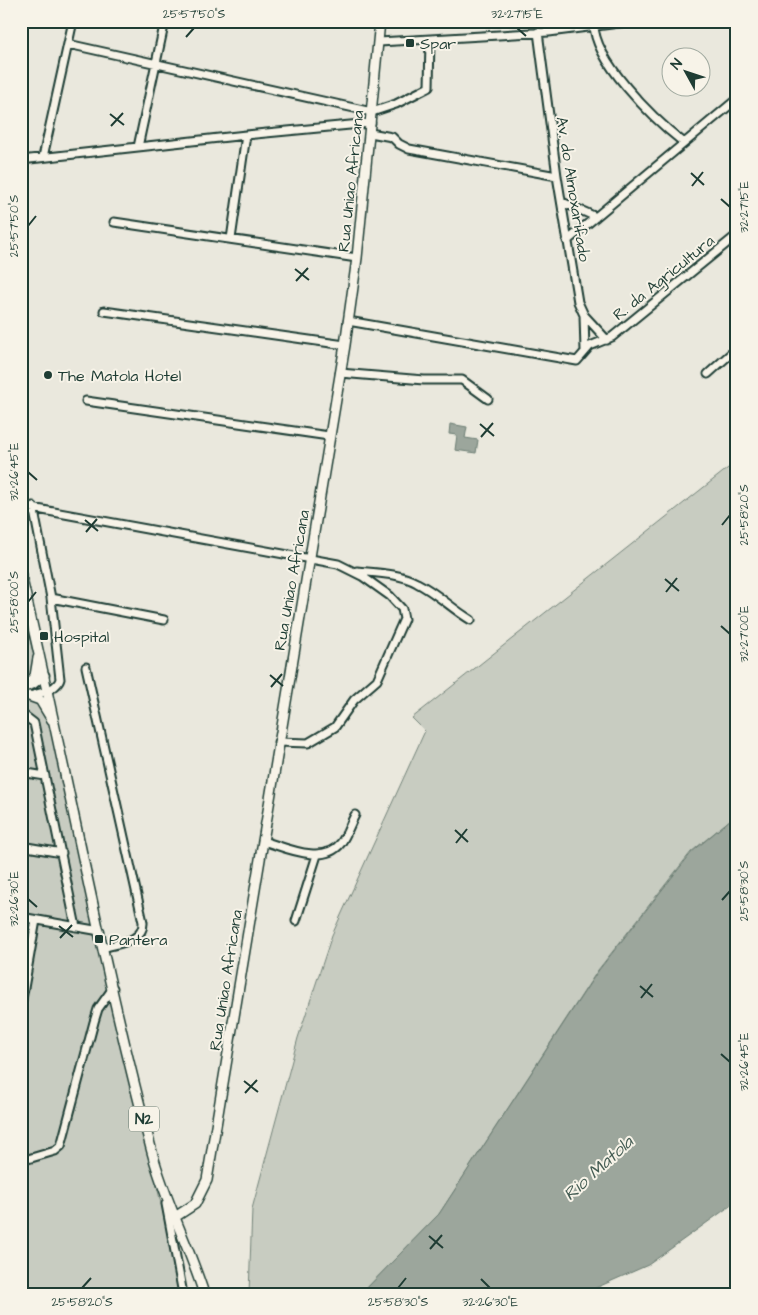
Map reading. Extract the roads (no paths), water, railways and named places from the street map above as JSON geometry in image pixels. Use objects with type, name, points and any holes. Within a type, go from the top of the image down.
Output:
[{"type":"main road","name":"Rua Uniao Africana","points":[[175,1217],[195,1204],[207,1180],[348,321],[357,258],[380,21]]},
{"type":"main road","name":"N2","points":[[21,575],[150,1146],[164,1189],[204,1294]]},
{"type":"main road","points":[[39,651],[35,676],[24,692],[40,700],[56,726]]},
{"type":"street","points":[[43,157],[73,21]]},
{"type":"street","points":[[138,147],[165,21]]},
{"type":"street","points":[[379,42],[538,32],[594,24],[635,21]]},
{"type":"street","points":[[594,24],[602,49],[620,79],[647,111],[682,142]]},
{"type":"street","name":"Av. do Almoxarifado","points":[[538,32],[557,176],[578,302],[584,315],[607,340]]},
{"type":"street","points":[[68,44],[372,112],[396,104],[429,86],[430,40]]},
{"type":"street","points":[[567,240],[682,142],[737,99]]},
{"type":"street","points":[[21,160],[246,135],[370,128],[392,136],[399,144],[409,149],[557,176]]},
{"type":"street","points":[[231,239],[246,135]]},
{"type":"street","points":[[562,202],[596,217]]},
{"type":"street","points":[[114,222],[357,258]]},
{"type":"street","name":"R. da Agricultura","points":[[348,321],[577,362],[590,346],[607,340],[737,235]]},
{"type":"street","points":[[104,311],[344,345]]},
{"type":"street","points":[[584,315],[585,351]]},
{"type":"street","points":[[708,374],[737,348]]},
{"type":"street","points":[[340,374],[424,380],[462,380],[488,399]]},
{"type":"street","points":[[86,401],[329,436]]},
{"type":"street","points":[[21,506],[33,506],[338,564],[354,571],[390,596],[404,614],[387,660],[372,686],[360,694],[340,722],[329,732],[308,743],[278,742]]},
{"type":"street","points":[[24,692],[48,689],[56,685],[60,679],[51,598],[33,506]]},
{"type":"street","points":[[354,571],[382,573],[408,579],[426,588],[471,620]]},
{"type":"street","points":[[51,598],[164,620]]},
{"type":"street","points":[[86,667],[143,922],[142,931],[136,938],[104,948]]},
{"type":"street","points":[[24,692],[45,675]]},
{"type":"street","points":[[21,713],[25,714],[34,723],[76,927]]},
{"type":"street","points":[[21,772],[45,776]]},
{"type":"street","points":[[262,841],[317,855],[332,850],[340,844],[355,815]]},
{"type":"street","points":[[21,846],[62,853]]},
{"type":"street","points":[[296,920],[317,855]]},
{"type":"street","points":[[21,917],[100,931]]},
{"type":"street","points":[[21,1005],[22,990],[36,920]]},
{"type":"street","points":[[21,1161],[55,1151],[61,1146],[98,1009],[113,988]]},
{"type":"street","points":[[164,1189],[183,1294]]},
{"type":"water","points":[[450,424],[467,427],[465,438],[478,440],[476,453],[455,450],[457,435],[449,434]]},
{"type":"water","name":"Rio Matola","points":[[737,814],[737,1201],[648,1265],[582,1294],[361,1294],[439,1214],[598,971],[692,852]]},
{"type":"place","name":"Spar","points":[[410,43]]},
{"type":"place","name":"The Matola Hotel","points":[[48,375]]},
{"type":"place","name":"Hospital","points":[[44,636]]},
{"type":"place","name":"Pantera","points":[[99,939]]}]
